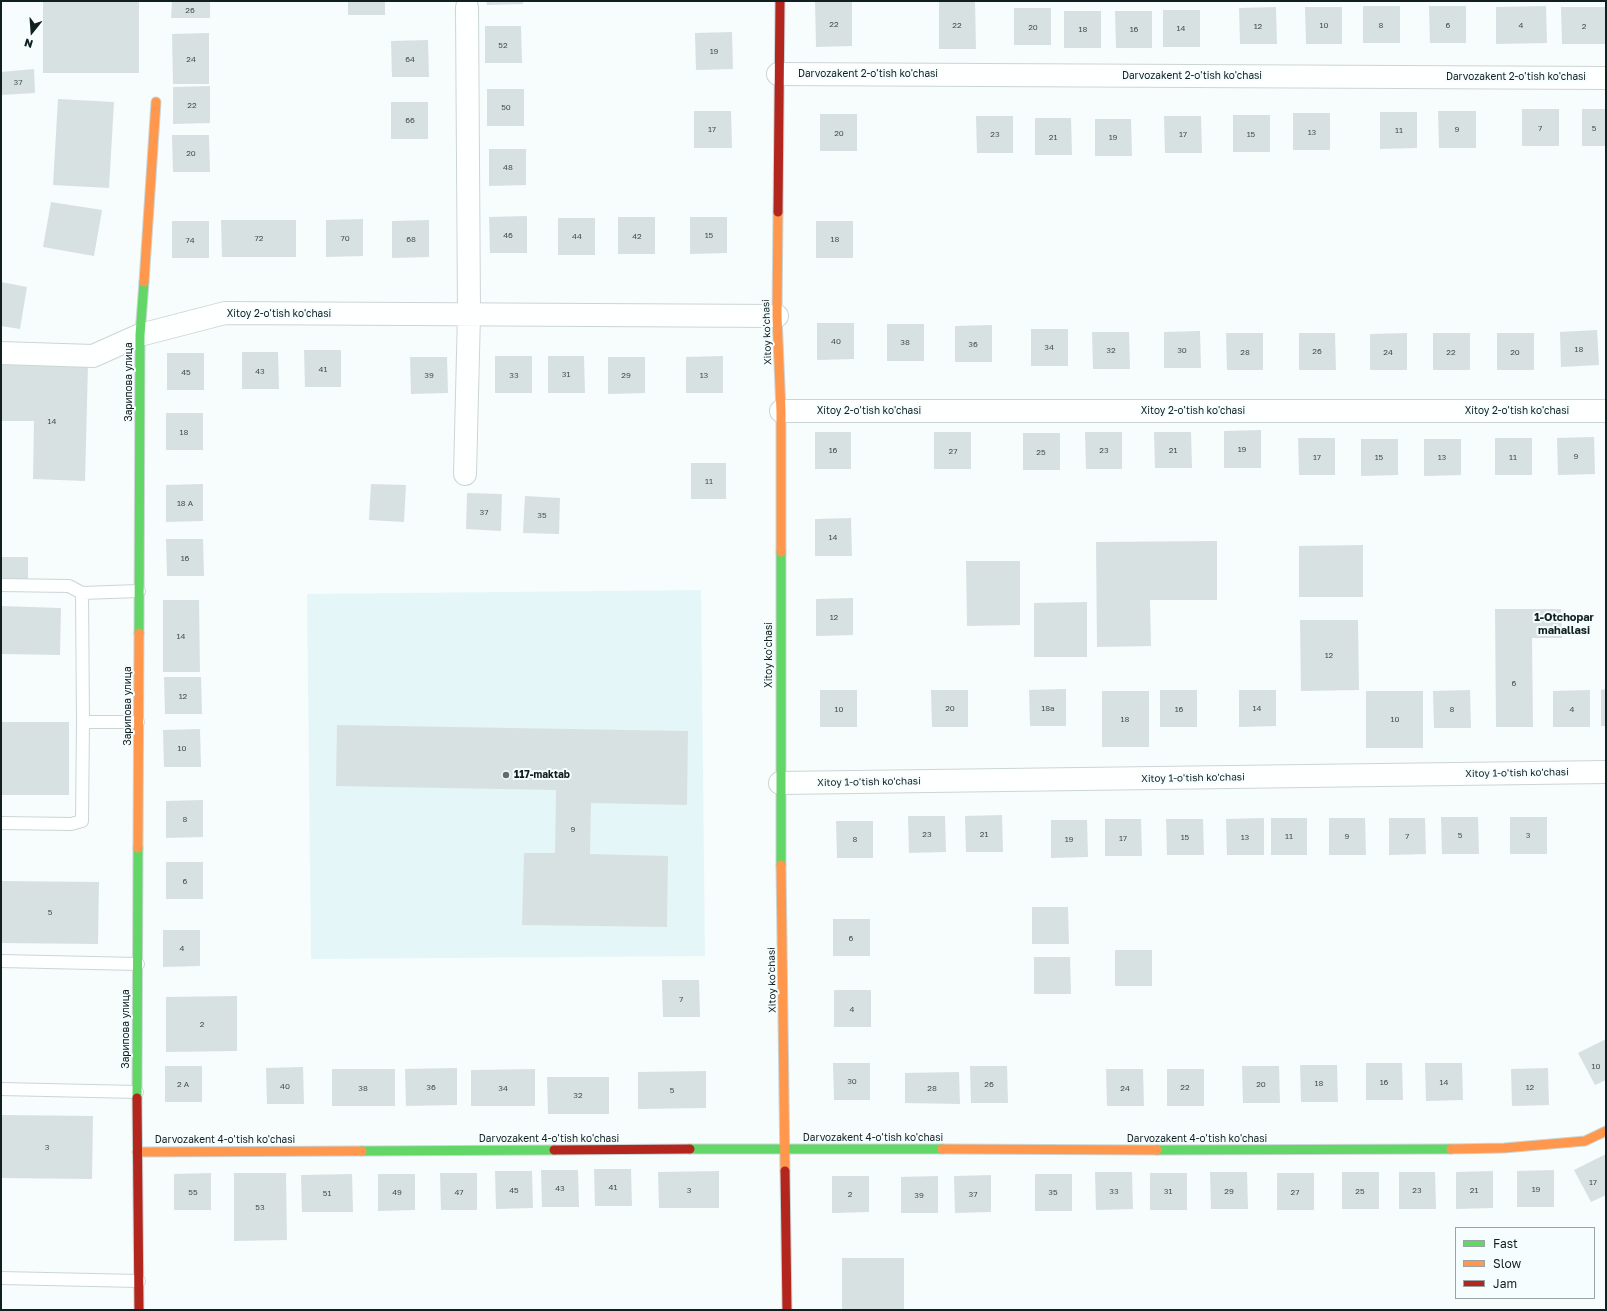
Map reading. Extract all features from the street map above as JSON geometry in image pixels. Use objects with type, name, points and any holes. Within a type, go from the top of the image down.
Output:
[{"type":"street","name":"Xitoy ko'chasi","points":[[780,1],[778,74],[777,316],[781,411],[780,783],[787,1310]]},
{"type":"street","points":[[465,474],[469,314],[466,7]]},
{"type":"street","name":"Darvozakent 2-o'tish ko'chasi","points":[[778,74],[1606,78]]},
{"type":"street","name":"Зарипова улица","points":[[139,1310],[137,1092],[140,335],[156,102]]},
{"type":"street","name":"Xitoy 2-o'tish ko'chasi","points":[[1,353],[93,356],[140,335],[225,313],[777,316]]},
{"type":"street","name":"Xitoy 2-o'tish ko'chasi","points":[[781,411],[1606,411]]},
{"type":"street","name":"Xitoy 1-o'tish ko'chasi","points":[[780,783],[1606,772]]},
{"type":"street","name":"Darvozakent 4-o'tish ko'chasi","points":[[137,1152],[785,1149],[1405,1150],[1504,1148],[1585,1141],[1606,1131]]},
{"type":"lane","points":[[1,585],[69,586],[82,593],[139,591]]},
{"type":"lane","points":[[1,823],[71,824],[82,821],[82,593]]},
{"type":"lane","points":[[83,722],[138,722]]},
{"type":"lane","points":[[1,961],[138,964]]},
{"type":"lane","points":[[1,1089],[137,1092]]},
{"type":"lane","points":[[1,1278],[138,1281]]},
{"type":"shaded area","name":"117-maktab","points":[[701,590],[705,956],[311,959],[307,594]]},
{"type":"building","points":[[43,1],[139,1],[139,73],[43,73]]},
{"type":"building","points":[[172,1],[210,1],[210,18],[171,18]]},
{"type":"building","points":[[348,1],[385,1],[385,15],[348,15]]},
{"type":"building","points":[[486,1],[523,1],[523,4],[487,5]]},
{"type":"building","points":[[815,1],[852,1],[852,46],[816,47]]},
{"type":"building","points":[[939,1],[975,1],[976,49],[939,49]]},
{"type":"building","points":[[1363,6],[1400,6],[1400,43],[1363,43]]},
{"type":"building","points":[[1429,6],[1466,6],[1466,43],[1430,43]]},
{"type":"building","points":[[1546,6],[1547,43],[1496,44],[1496,7]]},
{"type":"building","points":[[1276,7],[1277,44],[1240,44],[1239,8]]},
{"type":"building","points":[[1305,7],[1342,7],[1342,44],[1306,44]]},
{"type":"building","points":[[1561,7],[1606,7],[1606,44],[1562,44]]},
{"type":"building","points":[[1014,8],[1051,8],[1051,45],[1014,45]]},
{"type":"building","points":[[1163,10],[1200,10],[1200,47],[1163,47]]},
{"type":"building","points":[[1064,11],[1101,11],[1101,48],[1064,48]]},
{"type":"building","points":[[1115,11],[1152,11],[1152,48],[1116,48]]},
{"type":"building","points":[[485,26],[521,26],[522,63],[485,63]]},
{"type":"building","points":[[732,32],[733,69],[696,70],[695,33]]},
{"type":"building","points":[[209,33],[209,84],[173,84],[172,34]]},
{"type":"building","points":[[428,40],[429,77],[392,77],[391,41]]},
{"type":"building","points":[[34,69],[35,93],[1,95],[1,72]]},
{"type":"building","points":[[210,86],[210,123],[173,124],[173,87]]},
{"type":"building","points":[[487,89],[524,89],[524,126],[487,126]]},
{"type":"building","points":[[58,99],[114,102],[109,188],[53,185]]},
{"type":"building","points":[[391,102],[428,102],[428,139],[391,139]]},
{"type":"building","points":[[1522,109],[1559,109],[1559,146],[1522,146]]},
{"type":"building","points":[[1582,109],[1606,109],[1606,146],[1582,146]]},
{"type":"building","points":[[694,111],[731,111],[732,148],[694,148]]},
{"type":"building","points":[[1438,111],[1476,111],[1476,148],[1439,148]]},
{"type":"building","points":[[1380,112],[1417,112],[1417,148],[1380,149]]},
{"type":"building","points":[[1293,113],[1330,113],[1330,150],[1293,150]]},
{"type":"building","points":[[820,114],[857,114],[857,151],[820,151]]},
{"type":"building","points":[[1233,115],[1270,115],[1270,152],[1233,152]]},
{"type":"building","points":[[976,116],[1013,116],[1013,153],[977,153]]},
{"type":"building","points":[[1164,116],[1201,116],[1202,153],[1165,153]]},
{"type":"building","points":[[1035,118],[1071,118],[1072,155],[1035,155]]},
{"type":"building","points":[[1095,119],[1131,119],[1132,156],[1095,156]]},
{"type":"building","points":[[172,135],[209,135],[210,172],[173,172]]},
{"type":"building","points":[[489,149],[526,149],[526,185],[489,186]]},
{"type":"building","points":[[51,202],[102,210],[94,256],[43,247]]},
{"type":"building","points":[[527,216],[527,253],[490,253],[489,217]]},
{"type":"building","points":[[618,217],[655,217],[655,254],[618,254]]},
{"type":"building","points":[[690,217],[727,217],[727,253],[690,254]]},
{"type":"building","points":[[558,218],[595,218],[595,255],[558,255]]},
{"type":"building","points":[[363,219],[363,256],[326,257],[326,220]]},
{"type":"building","points":[[221,220],[296,220],[296,257],[222,257]]},
{"type":"building","points":[[429,220],[429,257],[392,258],[392,221]]},
{"type":"building","points":[[172,221],[209,221],[209,258],[172,258]]},
{"type":"building","points":[[816,221],[853,221],[853,258],[816,258]]},
{"type":"building","points":[[1,282],[27,287],[20,329],[1,326]]},
{"type":"building","points":[[817,323],[854,323],[854,359],[817,360]]},
{"type":"building","points":[[887,324],[924,324],[924,361],[887,361]]},
{"type":"building","points":[[992,325],[992,362],[955,362],[955,326]]},
{"type":"building","points":[[1031,329],[1068,329],[1068,366],[1031,366]]},
{"type":"building","points":[[1597,330],[1599,365],[1561,367],[1560,332]]},
{"type":"building","points":[[1200,331],[1201,368],[1164,368],[1164,332]]},
{"type":"building","points":[[1092,332],[1129,332],[1130,369],[1093,369]]},
{"type":"building","points":[[1226,333],[1263,333],[1263,370],[1227,370]]},
{"type":"building","points":[[1299,333],[1335,333],[1336,370],[1299,370]]},
{"type":"building","points":[[1407,333],[1407,370],[1370,370],[1370,334]]},
{"type":"building","points":[[1433,333],[1470,333],[1470,370],[1433,370]]},
{"type":"building","points":[[1497,333],[1534,333],[1534,370],[1497,370]]},
{"type":"building","points":[[304,350],[341,350],[341,387],[305,387]]},
{"type":"building","points":[[242,352],[278,352],[279,389],[242,389]]},
{"type":"building","points":[[167,353],[204,353],[204,390],[167,390]]},
{"type":"building","points":[[495,356],[532,356],[532,393],[495,393]]},
{"type":"building","points":[[548,356],[584,356],[585,393],[548,393]]},
{"type":"building","points":[[723,356],[723,393],[686,393],[686,357]]},
{"type":"building","points":[[410,357],[447,357],[448,393],[411,394]]},
{"type":"building","points":[[608,357],[645,357],[645,393],[608,394]]},
{"type":"building","points":[[1,362],[88,364],[85,481],[33,479],[34,421],[1,421]]},
{"type":"building","points":[[166,413],[203,413],[203,450],[166,450]]},
{"type":"building","points":[[1261,430],[1261,468],[1224,468],[1224,431]]},
{"type":"building","points":[[815,432],[851,432],[851,469],[815,469]]},
{"type":"building","points":[[934,432],[971,432],[971,469],[934,469]]},
{"type":"building","points":[[1085,432],[1122,432],[1122,469],[1086,469]]},
{"type":"building","points":[[1154,432],[1191,432],[1192,468],[1155,468]]},
{"type":"building","points":[[1023,433],[1060,433],[1060,470],[1023,470]]},
{"type":"building","points":[[1594,437],[1595,474],[1558,475],[1557,438]]},
{"type":"building","points":[[1298,438],[1335,438],[1335,475],[1299,475]]},
{"type":"building","points":[[1495,438],[1532,438],[1532,475],[1495,475]]},
{"type":"building","points":[[1361,439],[1398,439],[1398,475],[1361,476]]},
{"type":"building","points":[[1424,439],[1461,439],[1461,475],[1424,476]]},
{"type":"building","points":[[691,463],[726,463],[726,499],[691,499]]},
{"type":"building","points":[[203,484],[203,521],[166,522],[166,485]]},
{"type":"building","points":[[371,484],[406,485],[404,522],[369,520]]},
{"type":"building","points":[[467,493],[502,494],[501,531],[466,529]]},
{"type":"building","points":[[525,496],[560,498],[559,534],[523,533]]},
{"type":"building","points":[[851,518],[852,556],[815,556],[815,519]]},
{"type":"building","points":[[166,539],[203,539],[204,576],[167,576]]},
{"type":"building","points":[[1217,541],[1217,600],[1150,600],[1151,646],[1097,647],[1096,542]]},
{"type":"building","points":[[1363,545],[1363,597],[1299,597],[1299,546]]},
{"type":"building","points":[[1,557],[28,557],[28,581],[1,580]]},
{"type":"building","points":[[966,561],[1020,561],[1020,625],[967,626]]},
{"type":"building","points":[[853,598],[853,635],[816,636],[816,599]]},
{"type":"building","points":[[163,600],[199,600],[200,672],[163,672]]},
{"type":"building","points":[[1087,602],[1087,657],[1034,657],[1034,603]]},
{"type":"building","points":[[1,606],[61,608],[60,655],[1,654]]},
{"type":"building","points":[[1495,609],[1561,609],[1562,638],[1532,638],[1533,727],[1496,727]]},
{"type":"building","points":[[1300,620],[1358,620],[1359,690],[1301,691]]},
{"type":"building","points":[[164,677],[201,677],[202,714],[165,714]]},
{"type":"building","points":[[1066,689],[1066,726],[1030,726],[1029,690]]},
{"type":"building","points":[[1606,689],[1606,726],[1601,726],[1601,690]]},
{"type":"building","points":[[820,690],[857,690],[857,727],[820,727]]},
{"type":"building","points":[[931,690],[968,690],[968,727],[932,727]]},
{"type":"building","points":[[1160,690],[1197,690],[1197,727],[1160,727]]},
{"type":"building","points":[[1239,690],[1276,690],[1276,726],[1239,727]]},
{"type":"building","points":[[1470,690],[1471,728],[1434,728],[1433,691]]},
{"type":"building","points":[[1590,690],[1590,727],[1553,727],[1553,691]]},
{"type":"building","points":[[1102,691],[1149,691],[1149,747],[1102,747]]},
{"type":"building","points":[[1366,691],[1423,691],[1423,748],[1366,748]]},
{"type":"building","points":[[1,722],[69,722],[69,795],[1,795]]},
{"type":"building","points":[[337,725],[688,731],[687,805],[591,803],[590,854],[668,856],[667,927],[522,925],[524,853],[555,853],[556,790],[336,786]]},
{"type":"building","points":[[200,729],[201,767],[164,767],[163,730]]},
{"type":"building","points":[[203,800],[203,837],[166,838],[166,801]]},
{"type":"building","points":[[1002,815],[1003,852],[966,852],[965,816]]},
{"type":"building","points":[[908,816],[945,816],[946,852],[909,853]]},
{"type":"building","points":[[1441,817],[1478,817],[1479,854],[1442,854]]},
{"type":"building","points":[[1510,817],[1547,817],[1547,854],[1510,854]]},
{"type":"building","points":[[1264,818],[1264,855],[1227,855],[1226,819]]},
{"type":"building","points":[[1271,818],[1307,818],[1307,855],[1271,855]]},
{"type":"building","points":[[1329,818],[1365,818],[1366,855],[1329,855]]},
{"type":"building","points":[[1389,818],[1425,818],[1426,854],[1389,855]]},
{"type":"building","points":[[1105,819],[1141,819],[1142,856],[1105,856]]},
{"type":"building","points":[[1166,819],[1203,819],[1204,855],[1167,855]]},
{"type":"building","points":[[1051,820],[1087,820],[1088,857],[1051,858]]},
{"type":"building","points":[[836,821],[873,821],[873,858],[837,858]]},
{"type":"building","points":[[166,862],[203,862],[203,899],[166,899]]},
{"type":"building","points":[[1,881],[99,882],[98,944],[1,943]]},
{"type":"building","points":[[1032,907],[1068,907],[1069,944],[1032,944]]},
{"type":"building","points":[[833,919],[870,919],[870,956],[833,956]]},
{"type":"building","points":[[163,930],[200,930],[200,966],[163,967]]},
{"type":"building","points":[[1115,950],[1152,950],[1152,986],[1115,986]]},
{"type":"building","points":[[1034,957],[1070,957],[1071,994],[1034,994]]},
{"type":"building","points":[[662,980],[699,980],[700,1017],[663,1017]]},
{"type":"building","points":[[834,990],[871,990],[871,1027],[834,1027]]},
{"type":"building","points":[[237,996],[237,1051],[166,1052],[166,997]]},
{"type":"building","points":[[1606,1039],[1606,1080],[1595,1085],[1578,1053]]},
{"type":"building","points":[[833,1063],[870,1063],[870,1100],[834,1100]]},
{"type":"building","points":[[1366,1063],[1402,1063],[1403,1100],[1366,1100]]},
{"type":"building","points":[[1425,1063],[1462,1063],[1463,1100],[1426,1101]]},
{"type":"building","points":[[1300,1065],[1337,1065],[1338,1102],[1301,1102]]},
{"type":"building","points":[[165,1066],[202,1066],[202,1102],[165,1102]]},
{"type":"building","points":[[970,1066],[1007,1066],[1008,1103],[971,1103]]},
{"type":"building","points":[[1242,1066],[1279,1066],[1280,1103],[1243,1103]]},
{"type":"building","points":[[303,1067],[304,1104],[267,1104],[266,1068]]},
{"type":"building","points":[[457,1068],[457,1105],[406,1106],[405,1069]]},
{"type":"building","points":[[1548,1068],[1549,1105],[1512,1106],[1511,1069]]},
{"type":"building","points":[[332,1069],[395,1069],[395,1106],[332,1106]]},
{"type":"building","points":[[535,1069],[535,1106],[471,1106],[471,1070]]},
{"type":"building","points":[[1106,1069],[1143,1069],[1144,1106],[1107,1106]]},
{"type":"building","points":[[1167,1069],[1204,1069],[1204,1106],[1167,1106]]},
{"type":"building","points":[[706,1071],[706,1108],[638,1109],[638,1072]]},
{"type":"building","points":[[959,1072],[960,1104],[905,1103],[905,1073]]},
{"type":"building","points":[[547,1077],[609,1077],[609,1114],[548,1114]]},
{"type":"building","points":[[1,1115],[93,1116],[92,1179],[1,1178]]},
{"type":"building","points":[[1606,1154],[1606,1195],[1591,1202],[1574,1170]]},
{"type":"building","points":[[594,1169],[631,1169],[632,1206],[595,1206]]},
{"type":"building","points":[[541,1170],[578,1170],[579,1207],[542,1207]]},
{"type":"building","points":[[1554,1170],[1554,1207],[1517,1207],[1517,1171]]},
{"type":"building","points":[[495,1171],[532,1171],[533,1208],[496,1209]]},
{"type":"building","points":[[719,1171],[719,1208],[659,1208],[658,1172]]},
{"type":"building","points":[[1493,1171],[1493,1208],[1456,1209],[1456,1172]]},
{"type":"building","points":[[1095,1172],[1132,1172],[1133,1209],[1096,1210]]},
{"type":"building","points":[[1210,1172],[1247,1172],[1248,1209],[1211,1209]]},
{"type":"building","points":[[1342,1172],[1379,1172],[1379,1209],[1342,1209]]},
{"type":"building","points":[[1399,1172],[1435,1172],[1436,1209],[1399,1209]]},
{"type":"building","points":[[211,1173],[211,1210],[174,1210],[174,1174]]},
{"type":"building","points":[[234,1173],[286,1173],[287,1240],[234,1241]]},
{"type":"building","points":[[440,1173],[477,1173],[477,1210],[441,1210]]},
{"type":"building","points":[[1150,1173],[1187,1173],[1187,1210],[1150,1210]]},
{"type":"building","points":[[1277,1173],[1314,1173],[1314,1210],[1277,1210]]},
{"type":"building","points":[[352,1174],[353,1212],[302,1212],[301,1175]]},
{"type":"building","points":[[378,1174],[415,1174],[415,1210],[378,1211]]},
{"type":"building","points":[[1035,1174],[1072,1174],[1072,1211],[1035,1211]]},
{"type":"building","points":[[991,1175],[991,1212],[955,1213],[954,1176]]},
{"type":"building","points":[[832,1176],[869,1176],[869,1212],[832,1213]]},
{"type":"building","points":[[938,1176],[938,1213],[901,1213],[901,1177]]},
{"type":"building","points":[[842,1258],[904,1258],[904,1310],[842,1310]]},
{"type":"traffic: fast","points":[[139,633],[140,335],[144,282]]},
{"type":"traffic: fast","points":[[781,552],[781,865]]},
{"type":"traffic: fast","points":[[137,1098],[138,848]]},
{"type":"traffic: fast","points":[[690,1149],[942,1149]]},
{"type":"traffic: fast","points":[[1157,1150],[1451,1149]]},
{"type":"traffic: fast","points":[[362,1151],[554,1150]]},
{"type":"traffic: slow","points":[[144,282],[156,102]]},
{"type":"traffic: slow","points":[[778,212],[777,316],[781,411],[781,552]]},
{"type":"traffic: slow","points":[[138,848],[139,633]]},
{"type":"traffic: slow","points":[[781,865],[785,1171]]},
{"type":"traffic: slow","points":[[1451,1149],[1504,1148],[1585,1141],[1606,1131]]},
{"type":"traffic: slow","points":[[942,1149],[1157,1150]]},
{"type":"traffic: slow","points":[[137,1152],[362,1151]]},
{"type":"traffic: jam","points":[[778,212],[780,1]]},
{"type":"traffic: jam","points":[[137,1098],[139,1310]]},
{"type":"traffic: jam","points":[[554,1150],[690,1149]]},
{"type":"traffic: jam","points":[[785,1171],[787,1310]]},
{"type":"place","name":"117-maktab","points":[[506,775]]},
{"type":"district","name":"1-Otchopar mahallasi","points":[[1564,624]]}]
